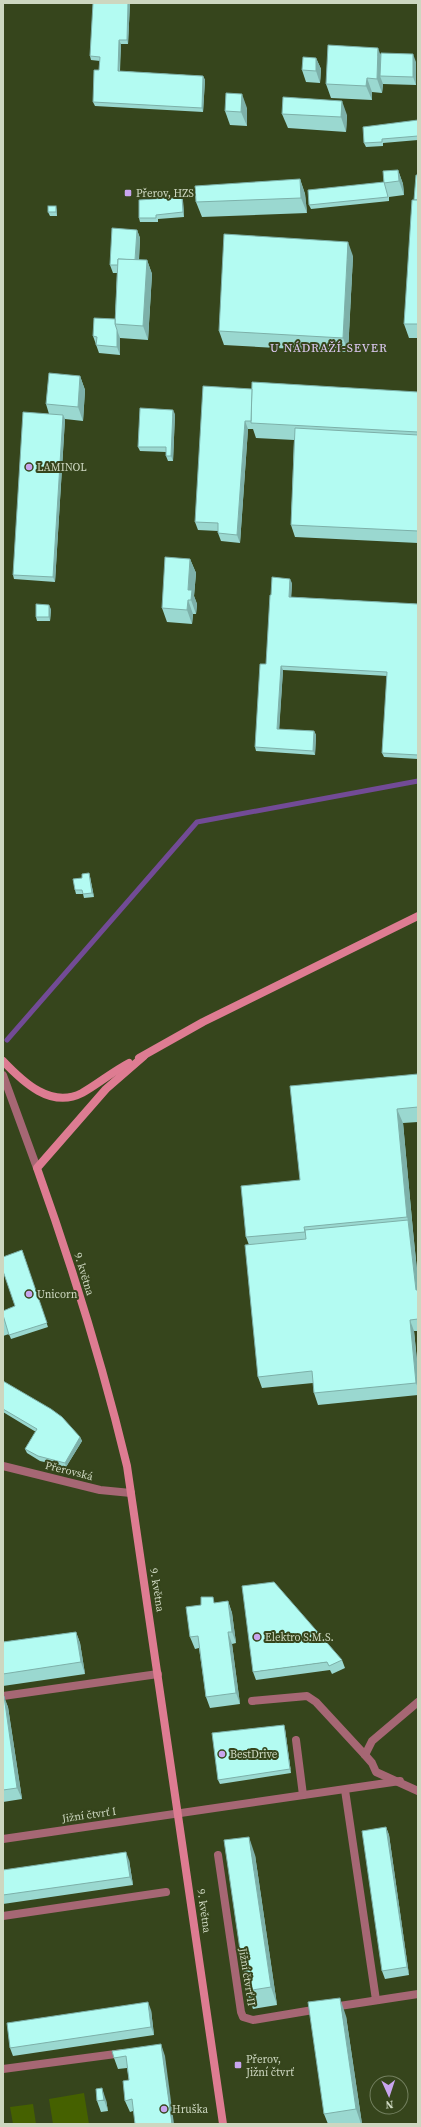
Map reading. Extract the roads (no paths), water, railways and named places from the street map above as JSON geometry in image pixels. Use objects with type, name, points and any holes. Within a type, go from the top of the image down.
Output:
[{"type":"main road","points":[[3,1061],[21,1079],[42,1093],[64,1098],[82,1093],[109,1074],[203,1022],[418,916]]},
{"type":"main road","points":[[37,1168],[106,1089],[144,1056]]},
{"type":"main road","name":"9. května","points":[[37,1168],[59,1232],[109,1395],[127,1466],[179,1814],[223,2124]]},
{"type":"street","name":"9. května","points":[[3,1075],[37,1168]]},
{"type":"street","name":"Přerovská","points":[[3,1466],[100,1490],[131,1493]]},
{"type":"street","points":[[3,1696],[158,1674]]},
{"type":"street","points":[[252,1701],[307,1696],[316,1702],[365,1755],[376,1772],[400,1781],[418,1791]]},
{"type":"street","points":[[365,1755],[372,1741],[418,1702]]},
{"type":"street","points":[[296,1740],[303,1795]]},
{"type":"street","points":[[179,1814],[400,1781]]},
{"type":"street","points":[[345,1790],[376,2000]]},
{"type":"street","name":"Jižní čtvrť I","points":[[3,1839],[179,1814]]},
{"type":"street","name":"Jižní čtvrť II","points":[[218,1855],[243,2017],[253,2020],[418,1994]]},
{"type":"street","points":[[3,1916],[166,1892]]},
{"type":"street","points":[[3,2070],[134,2051]]},
{"type":"waterway","points":[[7,1040],[197,822],[418,781]]},
{"type":"place","name":"Přerov, HZS","points":[[128,193]]},
{"type":"place","name":"LAMINOL","points":[[29,467]]},
{"type":"place","name":"Unicorn","points":[[29,1294]]},
{"type":"place","name":"Elektro S.M.S.","points":[[257,1637]]},
{"type":"place","name":"BestDrive","points":[[222,1754]]},
{"type":"place","name":"Přerov, Jižní čtvrť","points":[[238,2065]]},
{"type":"place","name":"Hruška","points":[[164,2109]]},
{"type":"district","name":"U NÁDRAŽÍ-SEVER","points":[[329,348]]}]
